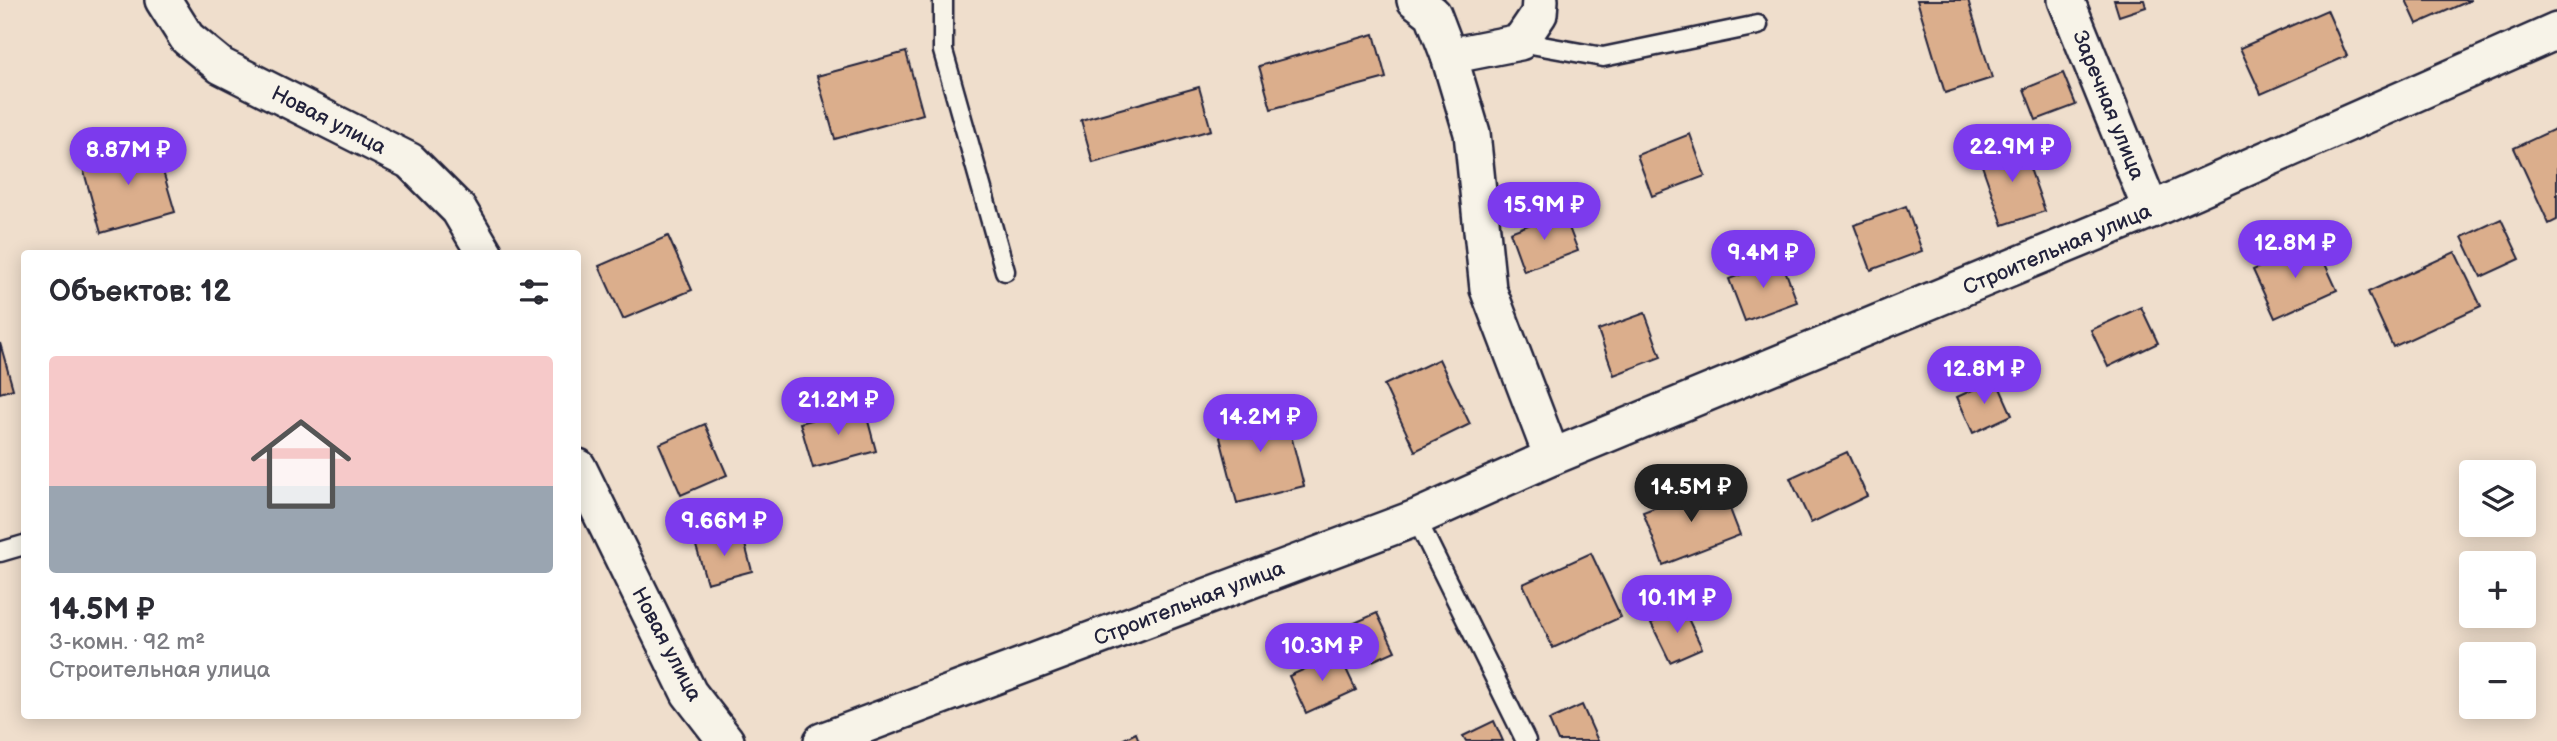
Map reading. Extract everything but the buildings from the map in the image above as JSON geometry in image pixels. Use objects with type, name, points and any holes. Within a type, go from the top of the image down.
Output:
[{"type":"street","name":"Новая улица","points":[[163,0],[187,38],[221,66],[410,161],[459,210],[483,250]]},
{"type":"street","points":[[1415,0],[1433,14],[1449,56],[1472,133],[1488,289],[1552,457]]},
{"type":"street","points":[[1449,56],[1520,42],[1539,14],[1539,0]]},
{"type":"street","name":"Заречная улица","points":[[2067,0],[2151,210]]},
{"type":"street","name":"Строительная улица","points":[[822,741],[1416,518],[1552,457],[2151,210],[2557,31]]},
{"type":"street","name":"Новая улица","points":[[581,473],[689,693],[726,741]]},
{"type":"lane","points":[[943,0],[943,51],[1005,271]]},
{"type":"lane","points":[[1520,42],[1603,57],[1758,25]]},
{"type":"lane","points":[[1416,518],[1526,741]]},
{"type":"lane","points":[[0,552],[21,546]]}]
